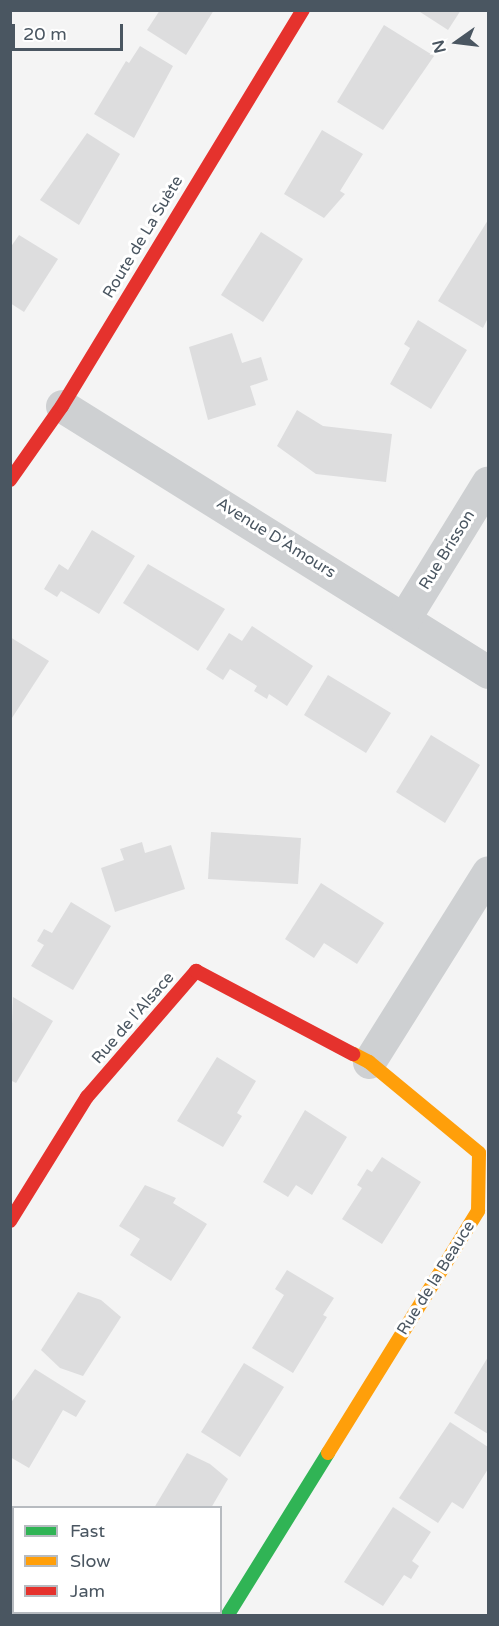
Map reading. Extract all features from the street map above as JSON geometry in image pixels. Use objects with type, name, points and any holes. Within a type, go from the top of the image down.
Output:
[{"type":"street","name":"Route de La Suète","points":[[10,480],[62,406],[212,154],[303,10]]},
{"type":"street","name":"Avenue D'Amours","points":[[62,406],[405,617],[489,672]]},
{"type":"street","name":"Rue Brisson","points":[[405,617],[489,482]]},
{"type":"street","points":[[369,1062],[489,872]]},
{"type":"street","name":"Rue de l'Alsace","points":[[10,1221],[87,1098],[196,971],[369,1062]]},
{"type":"street","name":"Rue de la Beauce","points":[[227,1616],[478,1211],[479,1153],[369,1062]]},
{"type":"building","points":[[160,10],[214,10],[186,55],[147,30]]},
{"type":"building","points":[[417,10],[461,10],[448,30]]},
{"type":"building","points":[[384,25],[434,56],[383,130],[337,102]]},
{"type":"building","points":[[140,46],[173,66],[134,138],[94,114],[126,61],[129,63]]},
{"type":"building","points":[[322,130],[363,154],[340,191],[345,194],[324,218],[284,194]]},
{"type":"building","points":[[87,133],[120,154],[79,225],[40,200]]},
{"type":"building","points":[[488,220],[488,318],[483,328],[438,301]]},
{"type":"building","points":[[261,232],[303,259],[263,322],[221,295]]},
{"type":"building","points":[[19,235],[58,259],[24,312],[10,303],[10,248]]},
{"type":"building","points":[[418,320],[467,350],[431,409],[390,384],[410,348],[404,344]]},
{"type":"building","points":[[232,333],[242,363],[261,357],[268,380],[250,386],[256,405],[208,420],[189,347]]},
{"type":"building","points":[[297,410],[323,426],[392,434],[386,482],[316,474],[277,446]]},
{"type":"building","points":[[92,530],[135,556],[99,614],[61,591],[57,597],[44,589],[59,564],[68,570]]},
{"type":"building","points":[[148,564],[225,609],[198,651],[123,603]]},
{"type":"building","points":[[252,626],[313,666],[287,706],[269,694],[267,699],[254,691],[257,686],[230,669],[223,680],[206,669],[229,633],[242,641]]},
{"type":"building","points":[[10,637],[49,661],[10,721]]},
{"type":"building","points":[[328,675],[391,713],[366,753],[304,715]]},
{"type":"building","points":[[431,735],[480,765],[445,823],[396,792]]},
{"type":"building","points":[[211,832],[301,838],[298,884],[208,879]]},
{"type":"building","points":[[142,842],[145,853],[171,845],[185,889],[115,912],[101,868],[124,860],[120,849]]},
{"type":"building","points":[[321,883],[384,923],[357,964],[324,943],[314,958],[285,939]]},
{"type":"building","points":[[71,902],[111,926],[73,990],[31,966],[44,945],[37,941],[44,929],[52,933]]},
{"type":"building","points":[[13,997],[53,1021],[16,1083],[10,1080]]},
{"type":"building","points":[[217,1057],[256,1081],[237,1113],[242,1116],[223,1147],[177,1121]]},
{"type":"building","points":[[305,1110],[347,1137],[312,1195],[296,1185],[288,1197],[263,1182]]},
{"type":"building","points":[[382,1157],[421,1182],[382,1244],[342,1219],[362,1188],[357,1185],[367,1169],[372,1172]]},
{"type":"building","points":[[145,1185],[176,1198],[173,1203],[207,1224],[171,1281],[130,1255],[140,1239],[119,1226]]},
{"type":"building","points":[[287,1270],[334,1298],[323,1315],[327,1317],[293,1373],[252,1348],[284,1295],[275,1289]]},
{"type":"building","points":[[78,1292],[101,1300],[121,1317],[83,1376],[60,1368],[41,1350]]},
{"type":"building","points":[[488,1357],[488,1434],[454,1413]]},
{"type":"building","points":[[244,1363],[284,1387],[240,1457],[201,1432]]},
{"type":"building","points":[[35,1369],[86,1401],[76,1417],[63,1410],[29,1468],[10,1457],[10,1404]]},
{"type":"building","points":[[450,1422],[488,1447],[488,1469],[463,1509],[452,1502],[438,1523],[399,1498]]},
{"type":"building","points":[[187,1453],[210,1464],[228,1479],[212,1506],[155,1506]]},
{"type":"building","points":[[393,1507],[431,1532],[412,1561],[419,1566],[411,1579],[404,1575],[383,1606],[344,1582]]},
{"type":"building","points":[[122,1614],[146,1614],[145,1616]]},
{"type":"traffic: fast","points":[[227,1616],[328,1453]]},
{"type":"traffic: slow","points":[[328,1453],[478,1211],[479,1153],[369,1062],[353,1054]]},
{"type":"traffic: jam","points":[[10,480],[62,406],[303,10]]},
{"type":"traffic: jam","points":[[10,1221],[87,1097],[196,971],[353,1054]]}]
